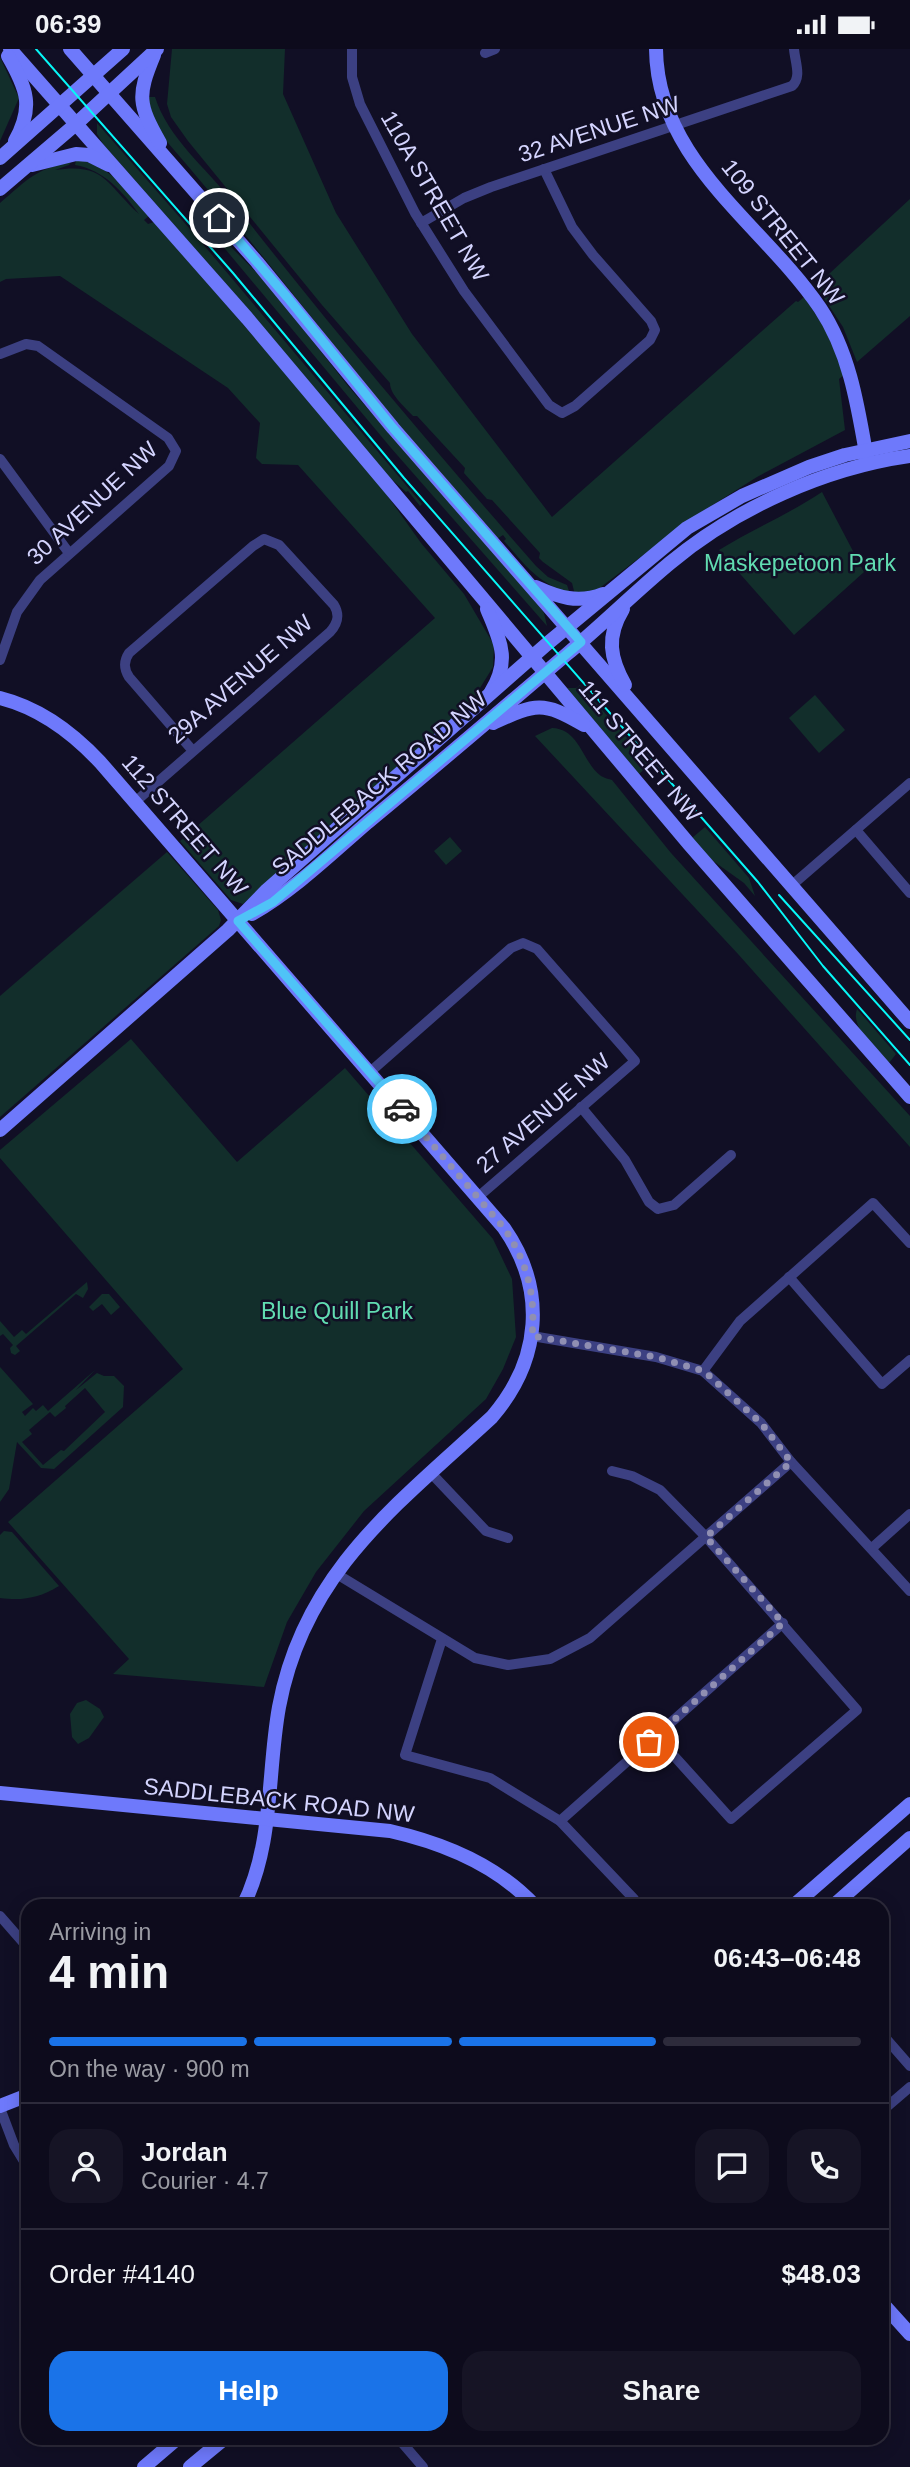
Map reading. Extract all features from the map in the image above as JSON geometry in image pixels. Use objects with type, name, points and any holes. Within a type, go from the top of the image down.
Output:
[{"type":"street","points":[[4,49],[24,87],[27,104],[23,123],[12,147]]},
{"type":"street","name":"111 STREET NW","points":[[10,49],[247,318],[689,844],[910,1097]]},
{"type":"street","name":"111 STREET NW","points":[[70,49],[272,279],[393,428],[910,1022]]},
{"type":"street","points":[[0,158],[123,49]]},
{"type":"street","points":[[0,189],[157,49]]},
{"type":"street","points":[[157,49],[143,82],[143,109],[160,142],[189,184]]},
{"type":"street","name":"109 STREET NW","points":[[656,49],[662,93],[674,127],[696,162],[810,295],[833,331],[850,376],[867,457]]},
{"type":"street","name":"32 AVENUE NW","points":[[421,223],[475,193],[795,84],[797,74],[794,49]]},
{"type":"street","name":"110A STREET NW","points":[[351,50],[352,77],[360,104],[421,223],[483,318],[549,405],[562,412],[568,411],[584,398],[650,340],[654,333],[651,321],[572,227],[544,169]]},
{"type":"street","points":[[27,167],[76,154],[89,155],[115,169]]},
{"type":"street","name":"30 AVENUE NW","points":[[0,354],[31,344],[41,348],[168,438],[176,451],[169,466],[45,574],[23,601],[0,660]]},
{"type":"street","points":[[545,672],[688,550],[750,511],[867,457],[910,441]]},
{"type":"street","points":[[533,657],[662,548],[715,511],[826,460],[910,456]]},
{"type":"street","points":[[0,459],[69,553]]},
{"type":"street","name":"29A AVENUE NW","points":[[135,802],[330,632],[337,623],[338,615],[334,605],[279,545],[268,539],[253,545],[129,653],[124,665],[129,677],[193,751]]},
{"type":"street","points":[[530,584],[556,596],[572,599],[592,598],[611,591]]},
{"type":"street","points":[[635,705],[616,667],[611,642],[620,615],[642,588]]},
{"type":"street","points":[[482,598],[502,647],[502,666],[487,699]]},
{"type":"street","name":"SADDLEBACK ROAD NW","points":[[0,1130],[238,921],[267,890],[533,657]]},
{"type":"street","name":"SADDLEBACK ROAD NW","points":[[238,921],[273,902],[545,672]]},
{"type":"street","name":"112 STREET NW","points":[[0,698],[28,708],[64,729],[85,747],[135,802],[504,1228],[524,1263],[533,1301],[532,1336],[521,1374],[501,1406],[376,1525],[335,1573],[313,1608],[286,1677],[276,1726],[258,1868],[246,1899]]},
{"type":"street","points":[[479,730],[531,706],[556,710],[593,730]]},
{"type":"street","points":[[791,886],[910,783]]},
{"type":"street","points":[[856,829],[910,893]]},
{"type":"street","name":"27 AVENUE NW","points":[[370,1072],[511,948],[523,943],[537,949],[635,1061],[478,1197]]},
{"type":"street","points":[[581,1107],[625,1160],[649,1202],[658,1209],[674,1205],[731,1155]]},
{"type":"street","points":[[704,1371],[740,1321],[873,1203],[910,1243]]},
{"type":"street","points":[[789,1277],[882,1384],[910,1360]]},
{"type":"street","points":[[532,1336],[656,1357],[704,1371],[761,1423],[791,1462],[910,1591]]},
{"type":"street","points":[[335,1573],[475,1658],[508,1665],[550,1659],[590,1638],[791,1462]]},
{"type":"street","points":[[612,1471],[632,1476],[660,1490],[706,1537],[857,1710],[731,1819],[656,1736]]},
{"type":"street","points":[[431,1473],[486,1531],[508,1538]]},
{"type":"street","points":[[872,1548],[910,1514]]},
{"type":"street","points":[[561,1821],[783,1623]]},
{"type":"street","points":[[442,1639],[405,1755],[490,1778],[561,1821],[634,1899]]},
{"type":"street","name":"SADDLEBACK ROAD NW","points":[[0,1793],[381,1830],[425,1840],[468,1858],[495,1873],[527,1899]]},
{"type":"street","points":[[801,1899],[910,1804]]},
{"type":"street","points":[[841,1899],[910,1838]]},
{"type":"street","points":[[0,1916],[21,1940]]},
{"type":"street","points":[[889,2042],[910,2066]]},
{"type":"street","points":[[889,2105],[910,2087]]},
{"type":"street","points":[[21,2098],[0,2107],[21,2156]]},
{"type":"street","points":[[889,2311],[910,2334]]},
{"type":"street","points":[[142,2467],[169,2445]]},
{"type":"street","points":[[190,2467],[217,2445]]},
{"type":"street","points":[[404,2445],[423,2467]]},
{"type":"green space","points":[[172,49],[285,49],[283,94],[336,213],[412,334],[552,517],[796,301],[804,297],[826,330],[844,375],[839,379],[845,430],[757,477],[692,518],[593,593],[575,595],[572,583],[539,558],[540,553],[464,473],[465,468],[417,416],[413,416],[398,401],[390,383],[322,305],[188,141],[171,117],[167,104]]},
{"type":"green space","points":[[0,57],[19,98],[0,141]]},
{"type":"green space","points":[[147,97],[155,97],[178,139],[233,202],[344,341],[458,477],[536,566],[548,577],[567,585],[569,591],[566,593],[538,577],[504,541],[506,539],[503,535],[497,539],[411,440],[162,136],[157,129]]},
{"type":"green space","points":[[97,123],[197,237],[422,504],[420,506],[408,491],[389,477],[243,303],[103,144],[97,134]]},
{"type":"green space","points":[[76,160],[99,167],[126,189],[149,216],[144,220],[148,224],[154,222],[255,338],[382,488],[421,543],[464,594],[494,645],[493,667],[480,688],[479,700],[243,904],[231,900],[180,841],[435,618],[298,465],[262,464],[256,458],[260,423],[228,388],[60,276],[6,279],[0,282],[0,203],[40,172],[71,162],[55,170],[72,168],[95,173],[112,185],[139,214],[126,197],[104,177],[95,172],[75,165]]},
{"type":"green space","points":[[910,199],[910,316],[857,362],[843,327],[816,286]]},
{"type":"green space","points":[[210,226],[268,284],[348,386],[538,604],[544,613],[547,626],[391,448],[221,244]]},
{"type":"green space","name":"Maskepetoon Park","points":[[822,492],[864,572],[794,635],[719,550]]},
{"type":"green space","points":[[580,685],[650,764],[639,774],[567,688]]},
{"type":"green space","points":[[815,695],[845,730],[819,753],[789,718]]},
{"type":"green space","points":[[552,728],[569,734],[595,770],[602,777],[612,780],[671,853],[910,1116],[910,1147],[738,954],[535,736]]},
{"type":"green space","points":[[705,827],[749,878],[755,896],[744,883],[709,858],[692,838]]},
{"type":"green space","points":[[450,837],[462,851],[446,865],[434,851]]},
{"type":"green space","points":[[167,852],[218,910],[221,920],[219,926],[0,1117],[0,996]]},
{"type":"green space","points":[[857,1009],[896,1054],[889,1063],[861,1031],[857,1024]]},
{"type":"green space","name":"Blue Quill Park","points":[[131,1039],[237,1162],[345,1068],[493,1239],[512,1279],[516,1337],[503,1369],[486,1399],[364,1511],[316,1572],[287,1622],[264,1687],[113,1674],[129,1659],[8,1522],[183,1369],[0,1158],[0,1150]]},
{"type":"green space","points":[[87,1282],[88,1289],[83,1298],[76,1294],[16,1346],[20,1351],[15,1355],[11,1353],[10,1348],[13,1345],[3,1334],[0,1336],[0,1321],[14,1337],[22,1330],[26,1334]]},
{"type":"green space","points":[[102,1294],[109,1294],[120,1307],[111,1315],[102,1304],[93,1311],[89,1307]]},
{"type":"green space","points":[[0,1367],[33,1404],[22,1412],[25,1416],[33,1408],[36,1411],[43,1405],[48,1411],[95,1370],[76,1390],[97,1373],[114,1376],[124,1386],[123,1407],[54,1469],[41,1468],[17,1442],[9,1489],[0,1502]],"holes":[[[85,1388],[105,1412],[64,1451],[61,1450],[43,1465],[22,1442],[32,1434],[29,1430],[50,1412],[55,1417]]]},
{"type":"green space","points":[[4,1531],[12,1532],[59,1586],[31,1598],[0,1598],[0,1535]]},
{"type":"green space","points":[[86,1700],[100,1709],[104,1717],[89,1738],[78,1744],[72,1737],[70,1714],[77,1703]]},
{"type":"tram line","points":[[36,49],[233,273],[404,478],[758,882],[823,966],[910,1065]]},
{"type":"tram line","points":[[779,895],[910,1040]]},
{"type":"way so far","points":[[402,1109],[504,1228],[518,1249],[531,1287],[534,1312],[532,1336],[656,1357],[704,1371],[761,1423],[791,1462],[706,1537],[783,1623],[649,1742]]},
{"type":"route","points":[[219,218],[393,428],[581,642],[273,902],[238,921],[402,1109]]}]
